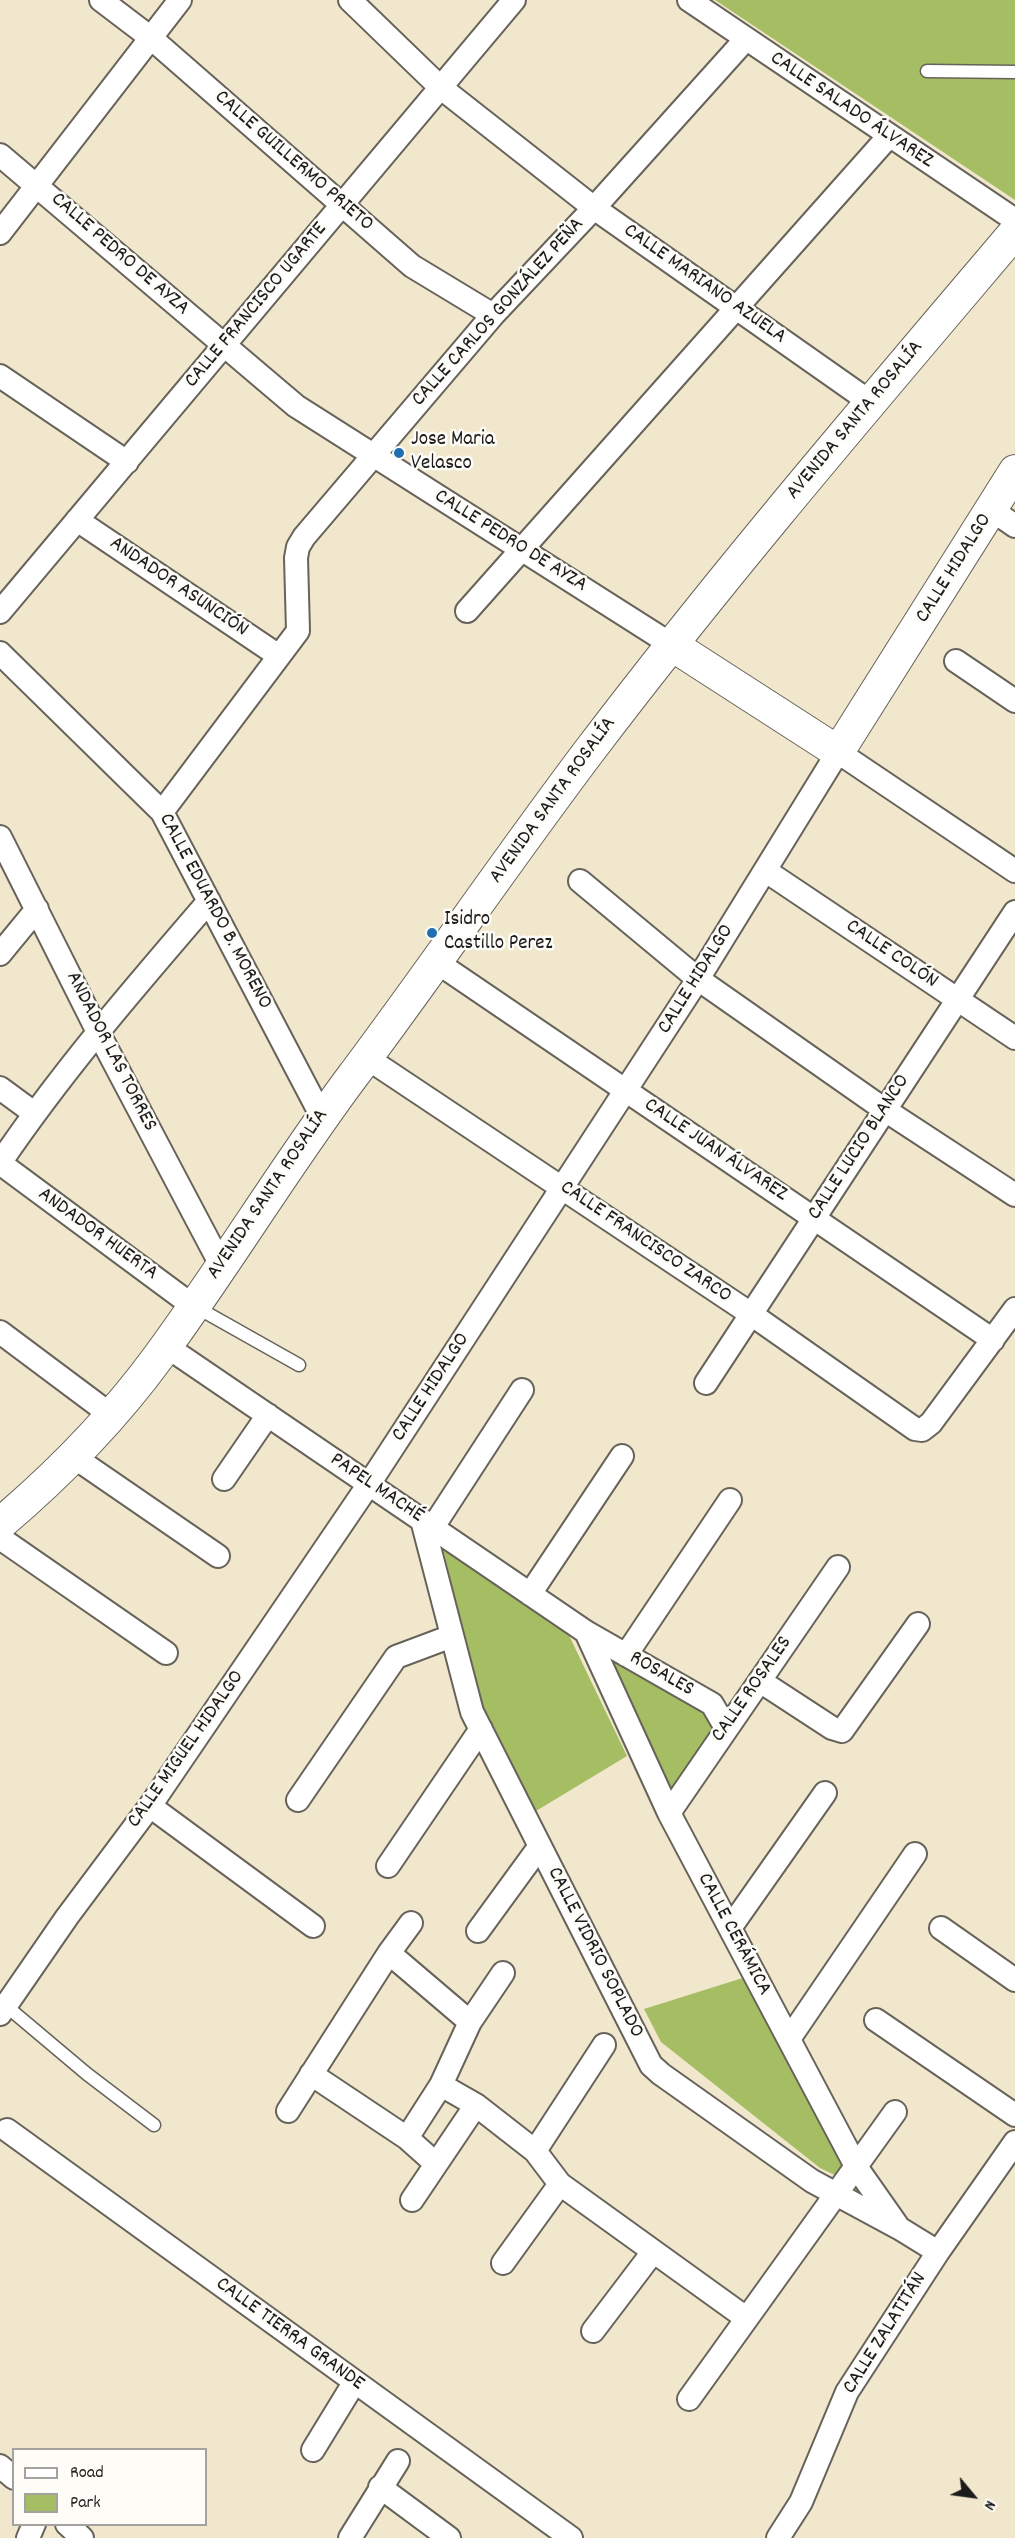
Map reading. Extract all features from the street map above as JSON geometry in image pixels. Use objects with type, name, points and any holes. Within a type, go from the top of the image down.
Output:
[{"type":"street","name":"CALLE GUILLERMO PRIETO","points":[[101,0],[151,38],[412,266],[493,315]]},
{"type":"street","points":[[0,233],[180,0]]},
{"type":"street","name":"CALLE MARIANO AZUELA","points":[[350,0],[440,87],[594,208],[870,402]]},
{"type":"street","name":"CALLE FRANCISCO UGARTE","points":[[0,612],[225,345],[341,203],[514,0]]},
{"type":"street","name":"CALLE SALADO ÁLVAREZ","points":[[689,0],[745,40],[1015,220]]},
{"type":"street","name":"CALLE CARLOS GONZÁLEZ PEÑA","points":[[162,812],[298,631],[296,558],[298,547],[493,315],[594,208],[745,40]]},
{"type":"street","points":[[467,611],[889,136]]},
{"type":"street","name":"CALLE PEDRO DE AYZA","points":[[0,154],[296,406],[838,752]]},
{"type":"street","name":"AVENIDA SANTA ROSALÍA","points":[[0,1524],[74,1457],[166,1346],[322,1117],[438,963],[588,752],[870,402],[1015,232]]},
{"type":"street","points":[[0,376],[127,462]]},
{"type":"street","name":"CALLE HIDALGO","points":[[369,1484],[698,979],[838,752],[1004,518],[1015,471]]},
{"type":"street","name":"ANDADOR ASUNCIÓN","points":[[77,520],[279,656]]},
{"type":"street","name":"CALLE EDUARDO B. MORENO","points":[[0,653],[162,812],[322,1117]]},
{"type":"street","points":[[956,661],[1015,701]]},
{"type":"street","points":[[838,752],[1015,871]]},
{"type":"street","name":"ANDADOR LAS TORRES","points":[[0,837],[98,1032],[221,1265]]},
{"type":"street","name":"CALLE COLÓN","points":[[766,870],[1015,1038]]},
{"type":"street","points":[[580,881],[698,979],[885,1110],[1015,1195]]},
{"type":"street","points":[[0,1163],[34,1113],[98,1032],[209,901]]},
{"type":"street","points":[[0,954],[37,909]]},
{"type":"street","name":"CALLE LUCIO BLANCO","points":[[706,1383],[1015,912]]},
{"type":"street","name":"CALLE JUAN ÁLVAREZ","points":[[438,963],[993,1340]]},
{"type":"street","name":"CALLE FRANCISCO ZARCO","points":[[367,1058],[751,1314],[909,1426],[922,1430],[931,1423],[993,1340]]},
{"type":"street","points":[[0,1088],[34,1113]]},
{"type":"street","name":"ANDADOR HUERTA","points":[[0,1163],[193,1306]]},
{"type":"street","points":[[993,1340],[1015,1309]]},
{"type":"street","points":[[0,1332],[111,1415]]},
{"type":"street","name":"PAPEL MACHÉ","points":[[166,1346],[586,1632]]},
{"type":"street","points":[[427,1524],[522,1390]]},
{"type":"street","points":[[224,1479],[268,1415]]},
{"type":"street","points":[[530,1594],[622,1456]]},
{"type":"street","points":[[74,1457],[218,1556]]},
{"type":"street","name":"CALLE MIGUEL HIDALGO","points":[[3,2010],[67,1917],[150,1806],[369,1484]]},
{"type":"street","points":[[626,1655],[730,1500]]},
{"type":"street","name":"CALLE VIDRIO SOPLADO","points":[[427,1524],[472,1712],[651,2065],[689,2094],[836,2195],[899,2228],[938,2252]]},
{"type":"street","points":[[0,1538],[166,1653]]},
{"type":"street","name":"CALLE ROSALES","points":[[669,1813],[838,1567]]},
{"type":"street","points":[[760,1681],[832,1728],[842,1731],[918,1624]]},
{"type":"street","name":"ROSALES","points":[[586,1632],[712,1704],[726,1728]]},
{"type":"street","name":"CALLE CERÁMICA","points":[[586,1632],[669,1813],[857,2168],[899,2228]]},
{"type":"street","points":[[298,1800],[396,1657],[452,1636]]},
{"type":"street","points":[[388,1866],[481,1729]]},
{"type":"street","points":[[730,1928],[825,1793]]},
{"type":"street","points":[[150,1806],[313,1926]]},
{"type":"street","points":[[478,1931],[540,1846]]},
{"type":"street","points":[[789,2039],[915,1854]]},
{"type":"street","points":[[288,2111],[389,1953],[411,1923]]},
{"type":"street","points":[[941,1928],[1015,1980]]},
{"type":"street","points":[[389,1953],[470,2022]]},
{"type":"street","points":[[407,2138],[441,2085],[470,2022],[503,1973]]},
{"type":"street","points":[[876,2020],[1015,2115]]},
{"type":"street","points":[[535,2151],[604,2045]]},
{"type":"street","points":[[311,2074],[407,2138],[435,2163]]},
{"type":"street","points":[[441,2085],[476,2105],[535,2151],[560,2184],[746,2318]]},
{"type":"street","points":[[412,2200],[476,2105]]},
{"type":"street","points":[[689,2399],[895,2112]]},
{"type":"street","name":"CALLE TIERRA GRANDE","points":[[7,2130],[571,2538]]},
{"type":"street","name":"CALLE ZALATITÁN","points":[[778,2538],[801,2502],[847,2392],[938,2252],[1015,2142]]},
{"type":"street","points":[[503,2263],[560,2184]]},
{"type":"street","points":[[593,2331],[653,2252]]},
{"type":"street","points":[[313,2450],[354,2383]]},
{"type":"street","points":[[350,2538],[398,2461]]},
{"type":"street","points":[[0,2466],[12,2476]]},
{"type":"street","points":[[381,2487],[449,2538]]},
{"type":"lane","points":[[927,71],[1015,72]]},
{"type":"lane","points":[[193,1306],[299,1365]]},
{"type":"lane","points":[[3,2010],[154,2125]]},
{"type":"green space","points":[[715,0],[1015,0],[1015,200]]},
{"type":"green space","points":[[442,1544],[564,1625],[627,1756],[531,1814],[483,1716]]},
{"type":"green space","points":[[599,1644],[711,1706],[723,1729],[674,1795]]},
{"type":"green space","points":[[749,1976],[848,2160],[839,2177],[820,2168],[661,2042],[644,2009]]},
{"type":"place","name":"Jose Maria Velasco","points":[[399,453]]},
{"type":"place","name":"Isidro Castillo Perez","points":[[432,933]]}]
